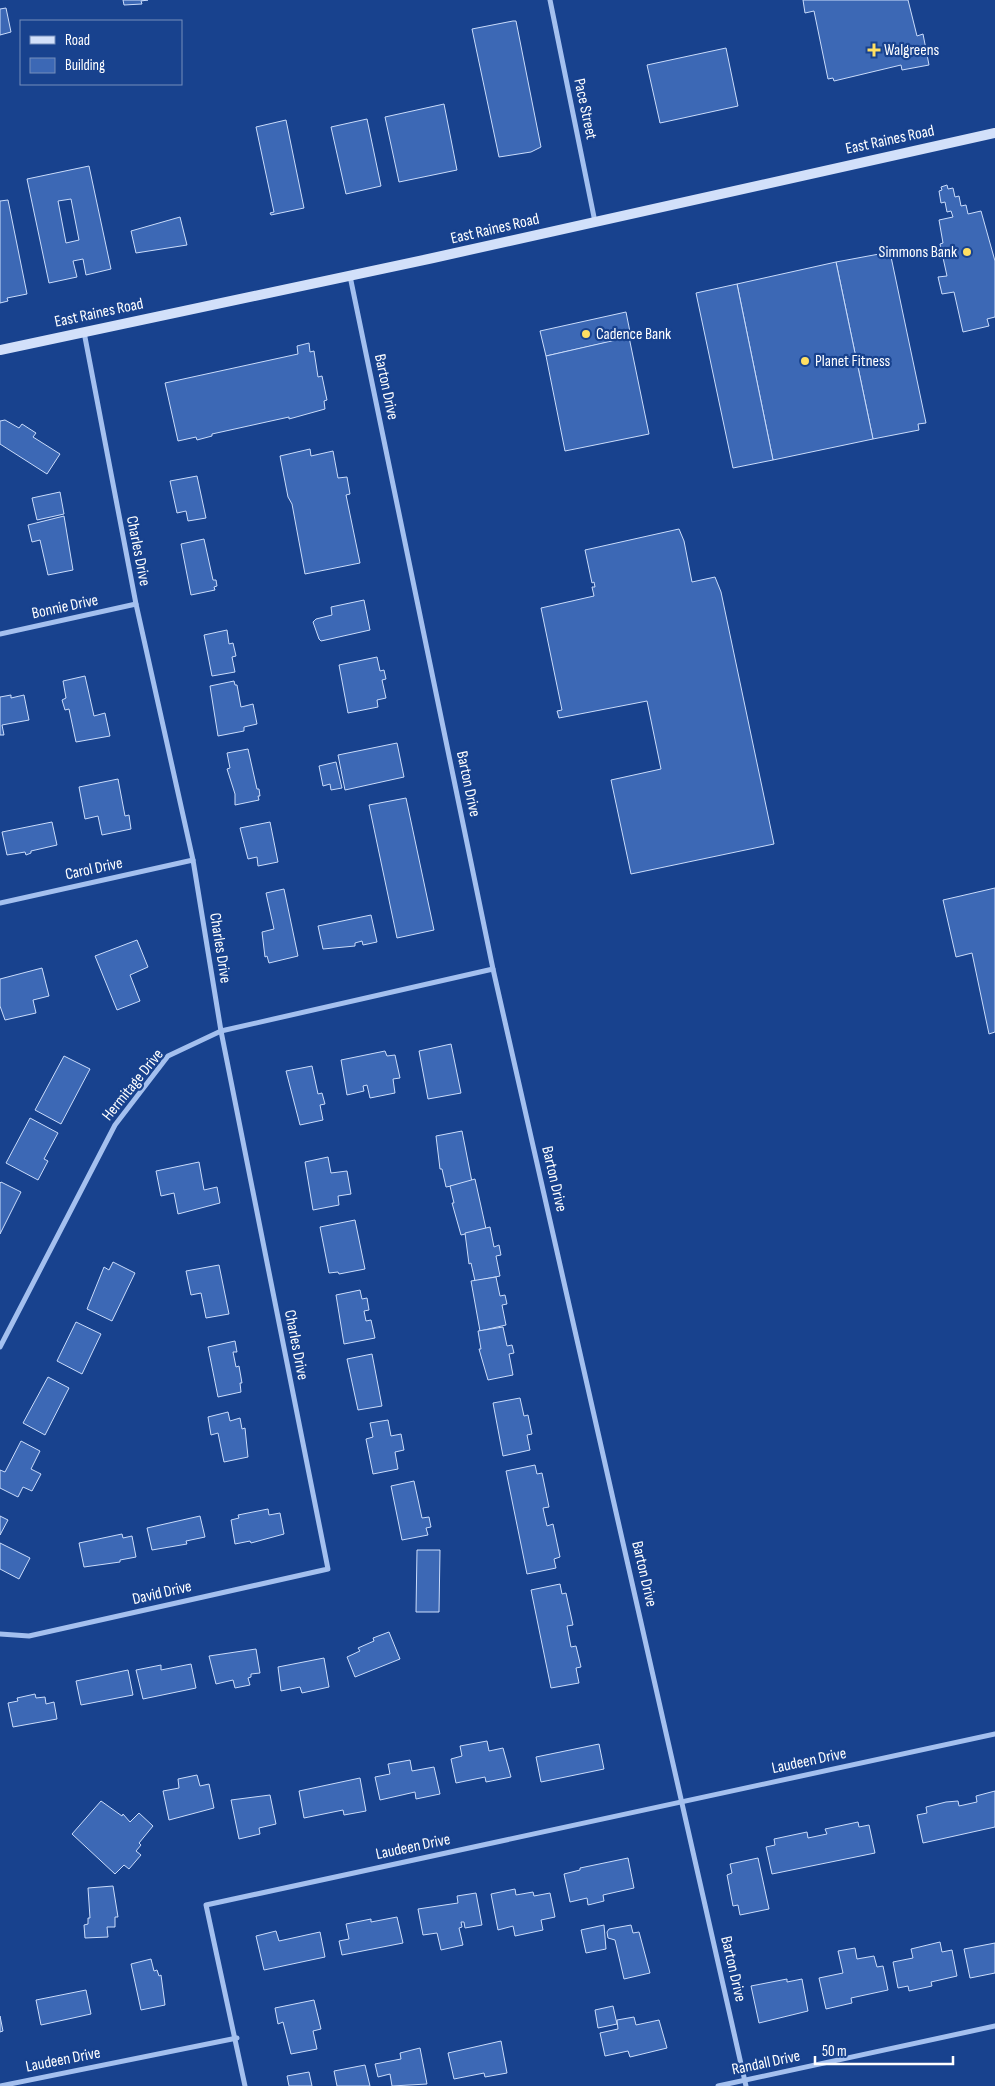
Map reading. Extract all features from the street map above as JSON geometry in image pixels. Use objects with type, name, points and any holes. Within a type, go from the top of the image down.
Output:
[{"type":"main road","name":"East Raines Road","points":[[0,350],[350,276],[995,133]]},
{"type":"street","name":"Pace Street","points":[[550,0],[596,222]]},
{"type":"street","name":"Barton Drive","points":[[350,276],[493,969],[745,2083]]},
{"type":"street","name":"Charles Drive","points":[[84,332],[136,604],[193,860],[221,1031],[328,1569]]},
{"type":"street","name":"Bonnie Drive","points":[[0,634],[136,604]]},
{"type":"street","name":"Carol Drive","points":[[0,903],[193,860]]},
{"type":"street","name":"Hermitage Drive","points":[[0,1346],[115,1125],[168,1056],[221,1031],[493,969]]},
{"type":"street","name":"David Drive","points":[[0,1634],[29,1636],[328,1569]]},
{"type":"street","name":"Laudeen Drive","points":[[0,2086],[237,2038],[206,1905],[682,1800],[995,1734]]},
{"type":"street","name":"Randall Drive","points":[[718,2086],[745,2083],[995,2026]]},
{"type":"street","points":[[237,2038],[245,2086]]},
{"type":"building","points":[[123,0],[148,0],[141,1],[142,4],[124,5]]},
{"type":"building","name":"Walgreens","points":[[803,0],[908,0],[917,36],[923,34],[929,65],[902,70],[901,65],[834,81],[833,78],[828,79],[814,11],[805,13]]},
{"type":"building","points":[[6,8],[11,32],[0,35],[0,9]]},
{"type":"building","points":[[516,21],[541,147],[531,152],[499,157],[472,29]]},
{"type":"building","points":[[726,48],[738,106],[660,123],[647,65]]},
{"type":"building","points":[[444,104],[457,170],[399,182],[385,117]]},
{"type":"building","points":[[367,119],[381,186],[346,194],[331,127]]},
{"type":"building","points":[[286,120],[304,208],[271,215],[270,213],[274,212],[256,127]]},
{"type":"building","points":[[89,166],[111,269],[86,275],[83,259],[73,261],[77,277],[49,283],[27,179]],"holes":[[[71,199],[79,240],[66,243],[58,201]]]},
{"type":"building","name":"Simmons Bank","points":[[947,185],[948,189],[953,188],[955,197],[959,196],[961,206],[966,205],[968,214],[981,211],[995,261],[995,317],[987,319],[989,326],[963,332],[954,292],[942,294],[938,277],[947,276],[940,244],[943,243],[939,220],[953,217],[951,211],[947,212],[945,202],[941,203],[939,191],[942,190],[941,187]]},
{"type":"building","points":[[8,200],[27,294],[7,298],[8,301],[0,303],[0,201]]},
{"type":"building","points":[[180,217],[187,245],[136,253],[131,231]]},
{"type":"building","points":[[890,252],[926,423],[918,424],[919,430],[873,439],[836,262]]},
{"type":"building","name":"Planet Fitness","points":[[836,262],[873,439],[773,460],[737,284]]},
{"type":"building","points":[[737,284],[773,460],[733,468],[696,293]]},
{"type":"building","name":"Cadence Bank","points":[[626,312],[631,337],[546,356],[540,331]]},
{"type":"building","points":[[629,337],[649,434],[565,451],[546,356]]},
{"type":"building","points":[[309,343],[310,352],[314,351],[318,377],[322,376],[327,400],[324,401],[325,409],[289,419],[289,417],[212,434],[212,436],[197,440],[196,437],[178,441],[165,383],[298,354],[297,346]]},
{"type":"building","points":[[5,420],[19,428],[22,424],[36,433],[33,437],[60,454],[47,474],[0,444],[0,421]]},
{"type":"building","points":[[310,449],[311,456],[333,451],[338,478],[347,477],[350,494],[346,495],[360,563],[305,574],[292,504],[288,497],[280,456]]},
{"type":"building","points":[[197,476],[206,518],[188,521],[186,511],[177,513],[170,481]]},
{"type":"building","points":[[60,492],[64,514],[37,520],[32,498]]},
{"type":"building","points":[[64,516],[73,570],[48,575],[40,540],[32,542],[28,525]]},
{"type":"building","points":[[679,529],[684,541],[692,582],[715,577],[721,592],[774,844],[631,874],[611,780],[661,769],[647,701],[559,718],[557,711],[562,710],[541,608],[594,596],[592,587],[595,587],[594,582],[592,583],[585,550]]},
{"type":"building","points":[[204,539],[213,580],[216,580],[217,586],[214,587],[215,590],[191,595],[181,544]]},
{"type":"building","points":[[364,600],[370,630],[321,641],[319,639],[313,622],[316,619],[332,615],[331,607]]},
{"type":"building","points":[[227,630],[229,644],[233,643],[236,656],[232,657],[235,672],[212,676],[204,635]]},
{"type":"building","points":[[377,657],[380,671],[384,670],[386,679],[382,680],[386,698],[377,700],[378,707],[348,713],[339,665]]},
{"type":"building","points":[[85,676],[94,716],[105,713],[110,736],[76,742],[69,709],[65,710],[62,700],[66,698],[63,681]]},
{"type":"building","points":[[234,681],[235,685],[237,685],[241,707],[253,704],[257,724],[244,727],[244,731],[218,736],[210,686]]},
{"type":"building","points":[[11,695],[11,698],[24,695],[29,720],[2,725],[4,735],[0,735],[0,697]]},
{"type":"building","points":[[397,743],[404,777],[345,790],[338,755]]},
{"type":"building","points":[[248,749],[260,796],[258,796],[259,800],[235,805],[235,794],[227,769],[230,768],[227,753]]},
{"type":"building","points":[[336,762],[342,788],[331,790],[330,784],[323,786],[319,766]]},
{"type":"building","points":[[118,779],[125,816],[129,815],[131,829],[102,835],[98,816],[85,819],[79,787]]},
{"type":"building","points":[[406,798],[434,930],[397,938],[369,805]]},
{"type":"building","points":[[52,822],[57,845],[31,851],[31,853],[26,855],[25,852],[7,855],[2,832]]},
{"type":"building","points":[[270,822],[278,862],[258,866],[257,857],[248,859],[240,828]]},
{"type":"building","points":[[995,888],[995,1032],[989,1034],[972,953],[956,957],[943,900]]},
{"type":"building","points":[[284,889],[298,956],[269,963],[267,956],[265,957],[262,932],[274,929],[266,893]]},
{"type":"building","points":[[371,915],[377,942],[363,945],[362,941],[355,943],[355,946],[323,949],[318,926]]},
{"type":"building","points":[[137,940],[148,967],[130,975],[140,1001],[117,1010],[95,956]]},
{"type":"building","points":[[42,968],[49,996],[33,1000],[36,1013],[5,1020],[0,1006],[0,979]]},
{"type":"building","points":[[451,1044],[461,1093],[428,1099],[419,1051]]},
{"type":"building","points":[[385,1051],[387,1056],[395,1055],[400,1078],[393,1079],[395,1093],[370,1098],[367,1085],[363,1086],[364,1091],[347,1095],[341,1060]]},
{"type":"building","points":[[64,1056],[90,1069],[61,1124],[35,1110]]},
{"type":"building","points":[[312,1066],[318,1094],[322,1093],[325,1104],[320,1105],[323,1120],[300,1125],[286,1071]]},
{"type":"building","points":[[30,1118],[58,1133],[44,1159],[48,1161],[38,1180],[6,1163]]},
{"type":"building","points":[[462,1131],[472,1182],[446,1187],[442,1169],[440,1169],[436,1136]]},
{"type":"building","points":[[328,1157],[331,1173],[347,1171],[351,1194],[338,1196],[339,1205],[313,1210],[305,1162]]},
{"type":"building","points":[[199,1162],[204,1190],[217,1187],[220,1203],[178,1214],[174,1193],[161,1196],[156,1171]]},
{"type":"building","points":[[475,1179],[486,1229],[461,1235],[452,1203],[454,1203],[450,1186]]},
{"type":"building","points":[[0,1183],[21,1192],[0,1234]]},
{"type":"building","points":[[355,1220],[365,1269],[339,1274],[338,1272],[329,1273],[320,1227]]},
{"type":"building","points":[[490,1227],[494,1247],[499,1245],[501,1255],[496,1256],[500,1276],[475,1281],[471,1263],[469,1264],[465,1233]]},
{"type":"building","points":[[113,1262],[135,1273],[112,1321],[87,1309],[104,1267],[109,1270]]},
{"type":"building","points":[[219,1265],[229,1314],[206,1318],[201,1293],[191,1295],[186,1271]]},
{"type":"building","points":[[496,1277],[500,1296],[505,1295],[507,1304],[502,1305],[506,1325],[480,1331],[471,1281]]},
{"type":"building","points":[[360,1290],[362,1299],[367,1298],[369,1310],[364,1311],[366,1321],[371,1320],[375,1338],[344,1344],[336,1295]]},
{"type":"building","points":[[76,1322],[101,1334],[82,1374],[57,1361]]},
{"type":"building","points":[[503,1327],[507,1346],[512,1345],[514,1353],[509,1354],[513,1375],[488,1380],[479,1349],[481,1349],[478,1331]]},
{"type":"building","points":[[235,1341],[237,1352],[233,1352],[236,1367],[239,1366],[242,1383],[240,1383],[241,1392],[218,1397],[208,1347]]},
{"type":"building","points":[[372,1354],[382,1406],[358,1410],[347,1359]]},
{"type":"building","points":[[48,1377],[69,1388],[45,1435],[23,1423]]},
{"type":"building","points":[[520,1398],[524,1416],[528,1415],[532,1434],[527,1435],[530,1450],[503,1456],[493,1403]]},
{"type":"building","points":[[228,1412],[230,1421],[240,1418],[242,1429],[245,1428],[248,1457],[224,1462],[218,1433],[211,1435],[208,1417]]},
{"type":"building","points":[[388,1420],[391,1436],[401,1434],[404,1450],[395,1452],[398,1469],[373,1474],[366,1439],[373,1437],[370,1423]]},
{"type":"building","points":[[21,1441],[40,1451],[31,1469],[41,1474],[32,1491],[23,1487],[18,1497],[0,1488],[0,1470],[5,1472]]},
{"type":"building","points":[[535,1465],[537,1474],[542,1473],[549,1507],[543,1508],[547,1526],[553,1524],[560,1557],[554,1559],[556,1568],[527,1574],[506,1471]]},
{"type":"building","points":[[414,1481],[422,1518],[429,1517],[431,1527],[426,1528],[428,1535],[402,1540],[391,1486]]},
{"type":"building","points":[[268,1509],[269,1515],[280,1513],[284,1534],[251,1543],[250,1541],[235,1544],[231,1520],[239,1518],[238,1515]]},
{"type":"building","points":[[0,1516],[8,1520],[0,1535]]},
{"type":"building","points":[[200,1516],[205,1537],[186,1541],[187,1544],[152,1550],[147,1528]]},
{"type":"building","points":[[122,1534],[123,1538],[132,1536],[136,1557],[120,1560],[120,1562],[84,1567],[79,1543]]},
{"type":"building","points":[[0,1543],[30,1558],[19,1579],[0,1569]]},
{"type":"building","points":[[417,1550],[440,1550],[439,1612],[416,1612]]},
{"type":"building","points":[[560,1584],[562,1594],[566,1593],[573,1625],[567,1626],[571,1647],[576,1646],[581,1667],[576,1668],[579,1683],[551,1688],[531,1590]]},
{"type":"building","points":[[389,1632],[400,1659],[355,1677],[347,1657],[360,1651],[358,1648],[374,1641],[373,1638]]},
{"type":"building","points":[[256,1649],[260,1673],[251,1674],[251,1677],[248,1678],[250,1685],[235,1688],[233,1680],[216,1684],[209,1656]]},
{"type":"building","points":[[324,1658],[329,1687],[302,1693],[300,1687],[281,1691],[278,1667]]},
{"type":"building","points":[[191,1664],[196,1688],[143,1699],[136,1670],[161,1665],[161,1670]]},
{"type":"building","points":[[128,1670],[133,1695],[81,1705],[76,1681]]},
{"type":"building","points":[[35,1694],[36,1698],[45,1697],[46,1704],[54,1702],[57,1719],[13,1727],[8,1703],[18,1701],[17,1698]]},
{"type":"building","points":[[487,1741],[489,1751],[503,1748],[511,1777],[486,1782],[485,1777],[456,1783],[451,1759],[462,1756],[460,1746]]},
{"type":"building","points":[[599,1744],[604,1769],[541,1782],[536,1757]]},
{"type":"building","points":[[410,1760],[412,1771],[434,1767],[440,1794],[416,1799],[415,1792],[380,1800],[375,1777],[390,1774],[388,1764]]},
{"type":"building","points":[[197,1775],[200,1786],[209,1784],[214,1808],[169,1820],[163,1791],[179,1788],[178,1779]]},
{"type":"building","points":[[360,1778],[366,1811],[344,1815],[343,1810],[304,1818],[299,1791]]},
{"type":"building","points":[[995,1791],[995,1827],[923,1843],[917,1815],[927,1813],[926,1807],[946,1802],[958,1801],[959,1806],[977,1802],[976,1796]]},
{"type":"building","points":[[270,1795],[276,1824],[259,1828],[260,1834],[239,1839],[231,1800]]},
{"type":"building","points":[[101,1801],[122,1816],[123,1814],[130,1822],[139,1813],[153,1826],[139,1843],[141,1845],[136,1851],[141,1855],[129,1869],[124,1865],[115,1874],[72,1834]]},
{"type":"building","points":[[858,1822],[859,1827],[869,1825],[875,1853],[772,1874],[766,1847],[775,1845],[774,1839],[807,1832],[808,1838],[827,1834],[825,1829]]},
{"type":"building","points":[[628,1858],[634,1888],[603,1895],[604,1901],[588,1905],[587,1898],[570,1902],[564,1874],[580,1870],[580,1868]]},
{"type":"building","points":[[758,1858],[769,1909],[740,1915],[738,1905],[733,1906],[727,1875],[732,1873],[730,1864]]},
{"type":"building","points":[[113,1886],[118,1917],[115,1917],[115,1927],[107,1927],[108,1937],[85,1938],[84,1925],[88,1924],[88,1918],[90,1918],[88,1888]]},
{"type":"building","points":[[515,1889],[516,1895],[533,1892],[534,1896],[550,1893],[555,1917],[541,1920],[543,1930],[515,1936],[513,1926],[498,1930],[491,1894]]},
{"type":"building","points":[[476,1893],[482,1925],[465,1928],[464,1922],[461,1922],[462,1927],[459,1928],[463,1945],[441,1950],[437,1933],[423,1935],[418,1909],[458,1903],[457,1896]]},
{"type":"building","points":[[397,1917],[403,1943],[342,1955],[339,1941],[349,1939],[346,1924],[371,1919],[371,1922]]},
{"type":"building","points":[[604,1925],[606,1949],[586,1953],[581,1930]]},
{"type":"building","points":[[631,1925],[633,1933],[639,1932],[650,1973],[624,1979],[615,1940],[608,1938],[607,1932],[609,1929]]},
{"type":"building","points":[[276,1931],[279,1941],[320,1932],[325,1957],[264,1970],[256,1936]]},
{"type":"building","points":[[940,1942],[942,1952],[952,1950],[957,1976],[931,1982],[932,1986],[909,1991],[908,1986],[898,1988],[893,1962],[913,1958],[911,1949]]},
{"type":"building","points":[[995,1943],[995,1973],[970,1978],[964,1949]]},
{"type":"building","points":[[855,1948],[857,1959],[874,1956],[877,1967],[883,1966],[888,1990],[851,1998],[852,2003],[826,2009],[819,1978],[843,1973],[838,1951]]},
{"type":"building","points":[[151,1959],[154,1971],[157,1970],[159,1976],[161,1975],[165,2005],[141,2010],[131,1964]]},
{"type":"building","points":[[787,1979],[787,1982],[802,1979],[808,2011],[759,2023],[751,1986]]},
{"type":"building","points":[[86,1990],[91,2014],[41,2025],[36,2000]]},
{"type":"building","points":[[314,2000],[321,2029],[313,2031],[317,2049],[291,2054],[283,2022],[278,2024],[275,2008]]},
{"type":"building","points":[[613,2006],[617,2024],[598,2028],[595,2010]]},
{"type":"building","points":[[0,2016],[3,2031],[0,2032]]},
{"type":"building","points":[[634,2017],[636,2025],[659,2020],[667,2048],[630,2057],[628,2051],[605,2056],[600,2033],[618,2029],[617,2020]]},
{"type":"building","points":[[501,2041],[507,2073],[485,2077],[484,2073],[454,2079],[448,2053]]},
{"type":"building","points":[[420,2048],[427,2084],[392,2086],[390,2074],[378,2077],[375,2064],[401,2059],[400,2053]]},
{"type":"building","points":[[365,2065],[370,2086],[337,2086],[334,2071]]},
{"type":"building","points":[[309,2072],[312,2086],[289,2086],[287,2076]]},
{"type":"place","name":"Walgreens","points":[[874,50]]},
{"type":"place","name":"Simmons Bank","points":[[967,252]]},
{"type":"place","name":"Cadence Bank","points":[[586,334]]},
{"type":"place","name":"Planet Fitness","points":[[805,361]]}]
